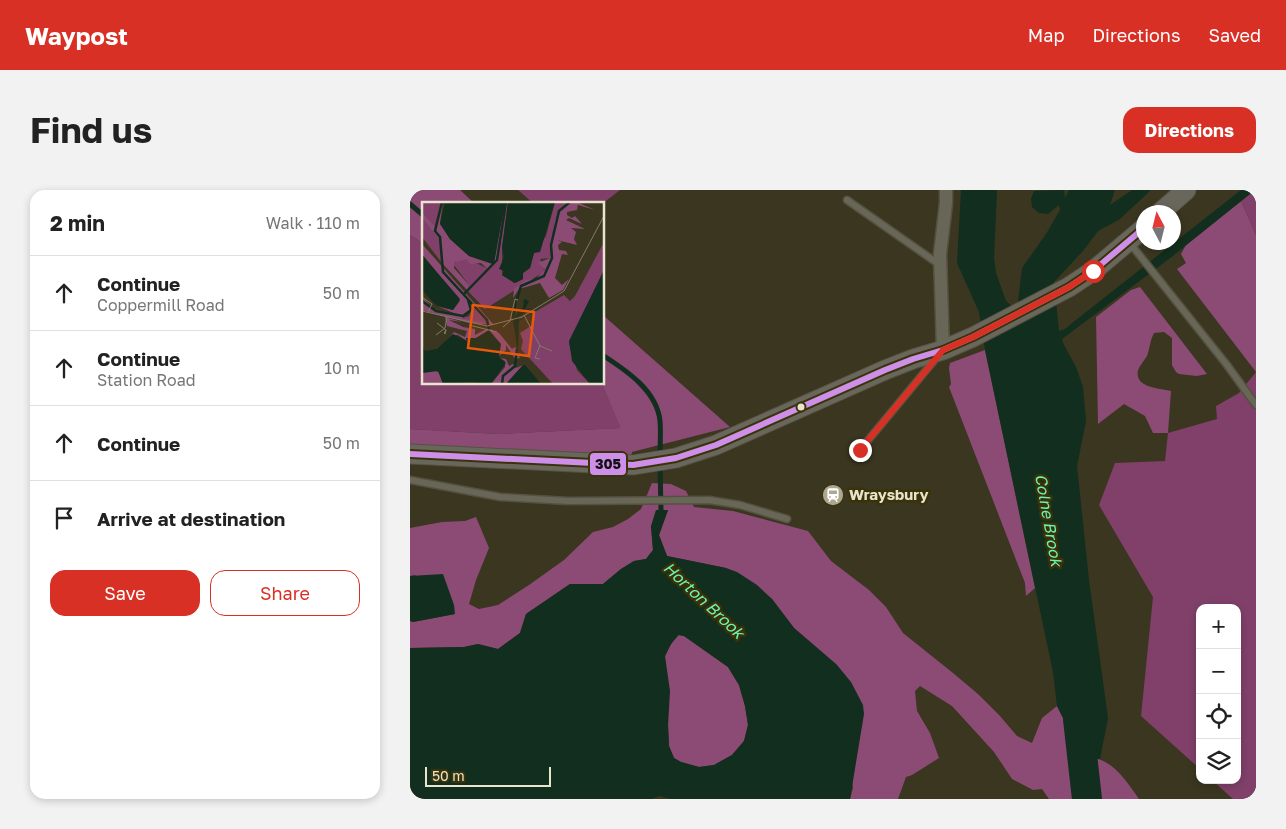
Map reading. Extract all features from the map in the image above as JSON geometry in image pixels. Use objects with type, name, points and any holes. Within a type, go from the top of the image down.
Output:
[{"type":"street","points":[[943,350],[940,254],[946,190]]},
{"type":"street","points":[[1169,205],[1186,190]]},
{"type":"street","points":[[410,454],[633,465],[676,458],[716,445],[885,370],[943,350],[973,337],[1069,287],[1093,271],[1136,235]]},
{"type":"lane","points":[[846,200],[941,266]]},
{"type":"lane","points":[[1128,242],[1227,365],[1256,405]]},
{"type":"lane","points":[[860,450],[943,350]]},
{"type":"lane","points":[[410,480],[500,498],[568,501],[709,500],[740,504],[787,519]]},
{"type":"shaded area","points":[[410,190],[460,190],[473,202],[422,202],[422,243],[410,235]]},
{"type":"shaded area","points":[[518,190],[620,190],[605,202],[532,202]]},
{"type":"shaded area","points":[[1256,190],[1256,235],[1241,201]]},
{"type":"shaded area","points":[[1241,201],[1256,235],[1256,372],[1177,269],[1186,263],[1181,254],[1186,245]]},
{"type":"shaded area","points":[[410,235],[422,243],[422,385],[602,385],[622,428],[498,434],[410,429]]},
{"type":"shaded area","points":[[1140,287],[1207,374],[1197,376],[1176,372],[1172,365],[1172,338],[1164,332],[1154,333],[1147,356],[1138,370],[1138,376],[1144,384],[1171,391],[1168,433],[1153,433],[1145,416],[1124,404],[1098,424],[1096,317],[1131,290]]},
{"type":"shaded area","points":[[605,317],[730,427],[632,452],[631,457],[410,449],[410,429],[498,434],[621,428],[602,385],[605,385]]},
{"type":"shaded area","points":[[985,350],[1035,588],[1026,596],[1025,583],[949,387],[951,384],[950,363]]},
{"type":"shaded area","points":[[1256,372],[1256,799],[1233,799],[1216,784],[1241,784],[1241,604],[1196,604],[1196,765],[1141,716],[1153,597],[1099,505],[1115,463],[1165,461],[1168,433],[1217,419],[1216,406],[1239,393]]},
{"type":"shaded area","points":[[652,483],[671,484],[686,491],[694,507],[733,511],[808,531],[831,561],[869,590],[886,607],[903,633],[978,694],[1017,736],[1032,743],[1042,718],[1057,706],[1068,728],[1074,758],[1095,758],[1107,763],[1123,777],[1139,799],[1049,799],[1042,789],[1033,790],[1012,779],[994,752],[952,706],[920,686],[915,691],[917,711],[930,733],[939,758],[906,777],[898,799],[850,799],[853,788],[837,665],[794,628],[772,599],[726,568],[667,556],[659,535],[668,510],[651,526],[653,550],[646,559],[634,561],[603,584],[570,584],[526,614],[520,633],[498,649],[478,644],[464,647],[410,648],[410,621],[455,614],[415,575],[410,576],[410,528],[442,522],[465,521],[476,517],[489,548],[469,604],[479,609],[498,605],[529,585],[564,560],[593,532],[613,527],[628,519],[641,509]]},
{"type":"shaded area","points":[[679,635],[684,636],[728,667],[739,685],[745,706],[748,725],[744,741],[732,755],[714,765],[699,767],[681,762],[674,758],[669,746],[665,656],[671,644]]},
{"type":"water","points":[[961,190],[997,190],[994,258],[996,273],[1006,301],[1014,308],[1018,302],[1022,268],[1060,210],[1059,205],[1048,214],[1039,213],[1032,207],[1031,199],[1034,191],[1064,190],[1065,198],[1069,190],[1115,190],[1110,205],[1132,190],[1151,190],[1120,219],[1098,231],[1083,251],[1054,282],[1059,331],[1065,329],[1165,250],[1180,250],[1062,339],[1076,367],[1083,387],[1086,421],[1077,466],[1089,580],[1108,718],[1100,759],[1074,758],[1068,728],[1057,706],[1053,672],[985,350],[979,312],[957,263]]},
{"type":"water","points":[[1241,190],[1255,190],[1181,249],[1181,237]]},
{"type":"water","points":[[656,510],[668,510],[659,535],[667,556],[726,568],[737,572],[757,585],[772,599],[794,628],[837,665],[851,682],[863,705],[864,714],[850,799],[671,799],[660,796],[651,799],[410,799],[410,648],[464,647],[478,644],[498,649],[520,633],[526,614],[570,584],[603,584],[634,561],[646,559],[653,550],[651,526]],"holes":[[[678,635],[684,636],[728,667],[739,685],[745,706],[748,725],[744,741],[732,755],[714,765],[699,767],[681,762],[674,758],[669,746],[670,691],[665,656]]]},
{"type":"water","points":[[443,574],[454,605],[455,614],[410,621],[410,576]]},
{"type":"waterway","name":"Horton Brook","points":[[410,204],[422,214]]},
{"type":"waterway","name":"Horton Brook","points":[[605,357],[640,383],[653,400],[658,410],[660,421],[660,456]]},
{"type":"waterway","name":"Horton Brook","points":[[659,516],[661,510],[660,465]]},
{"type":"waterway","name":"Colne Brook","points":[[1078,719],[1087,799]]},
{"type":"transit line","name":"305","points":[[410,454],[633,465],[676,458],[716,445],[885,370],[943,350],[973,337],[1069,287],[1093,271],[1136,235]]},
{"type":"place","name":"Wraysbury","points":[[833,495]]},
{"type":"route","points":[[860,450],[943,350],[973,337],[1069,287],[1093,271]]}]
